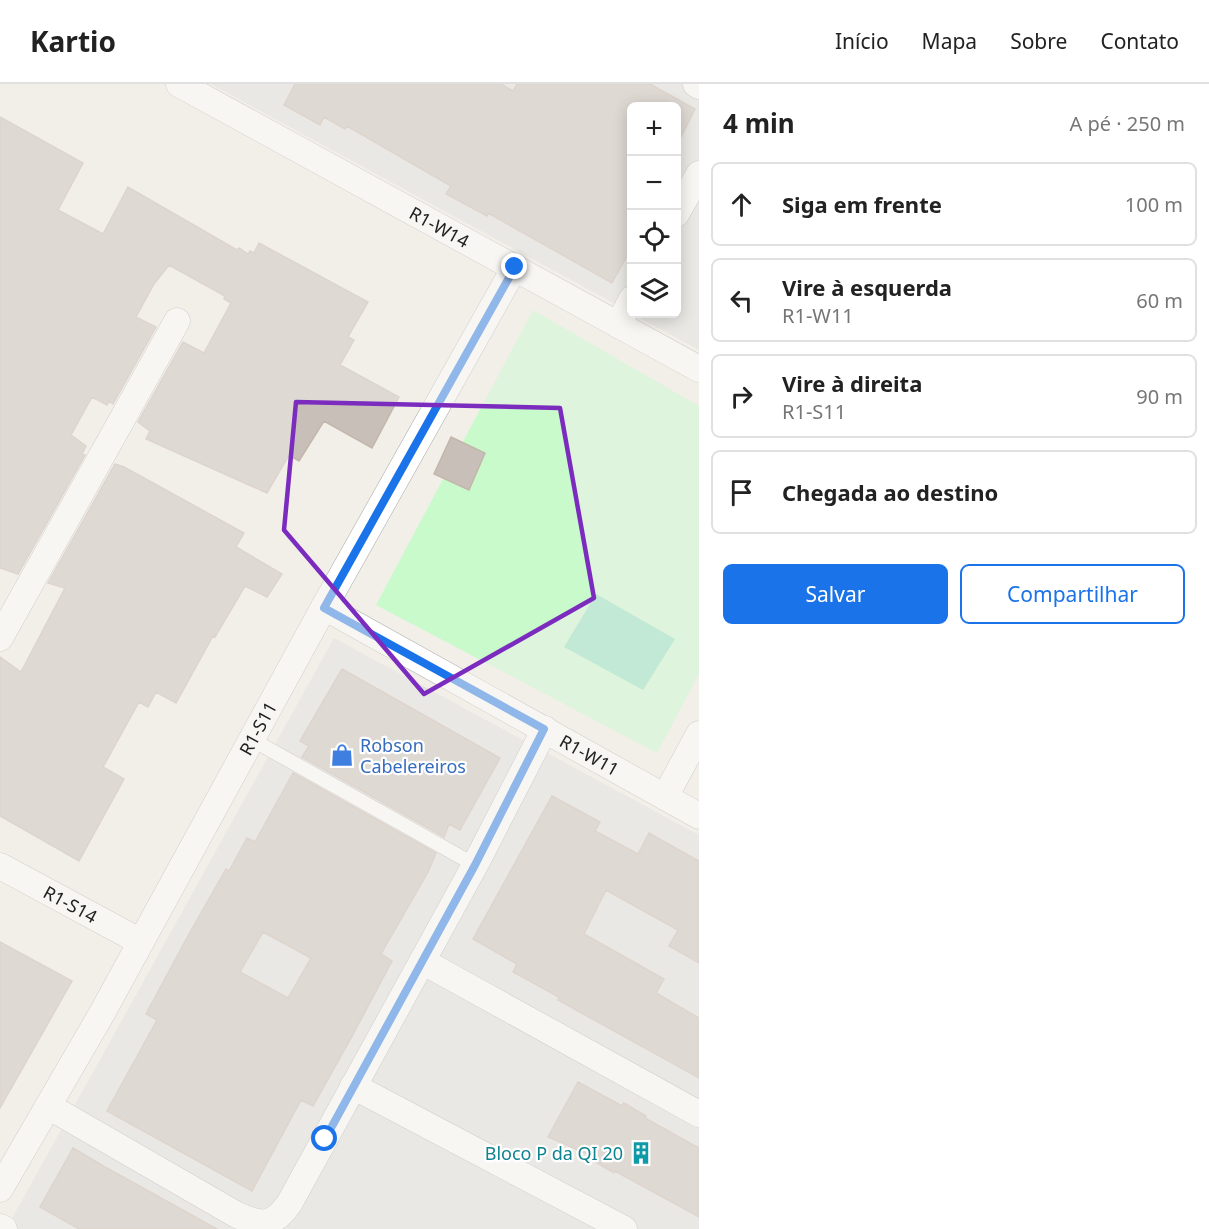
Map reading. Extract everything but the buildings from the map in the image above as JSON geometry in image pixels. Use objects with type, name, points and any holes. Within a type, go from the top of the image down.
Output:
[{"type":"street","name":"R1-W14","points":[[179,84],[699,369]]},
{"type":"street","points":[[687,205],[699,174]]},
{"type":"street","name":"R1-S11","points":[[0,1189],[141,942],[251,739],[515,267]]},
{"type":"street","points":[[618,325],[627,308]]},
{"type":"street","points":[[0,638],[177,321]]},
{"type":"street","name":"R1-W11","points":[[324,608],[699,816]]},
{"type":"street","points":[[48,1106],[237,1215],[254,1223],[268,1223],[280,1216],[289,1204],[475,865],[544,729]]},
{"type":"street","points":[[665,797],[699,734]]},
{"type":"street","name":"R1-S14","points":[[0,866],[141,942]]},
{"type":"street","points":[[422,961],[699,1114]]},
{"type":"street","points":[[352,1086],[614,1227]]},
{"type":"lane","points":[[251,739],[475,865]]},
{"type":"highlighted area","points":[[296,402],[560,408],[594,598],[424,694],[284,530]]},
{"type":"shaded area","points":[[211,84],[699,84],[699,350],[639,318],[681,318],[681,102],[627,102],[627,310]]},
{"type":"shaded area","points":[[334,638],[699,835],[699,1229],[6,1229]]},
{"type":"green space","points":[[533,310],[699,406],[699,674],[657,753],[376,605]]},
{"type":"green space","points":[[596,594],[675,639],[643,690],[564,647]]},
{"type":"place","name":"Robson Cabelereiros","points":[[342,755]]},
{"type":"place","name":"Bloco P da QI 20","points":[[641,1153]]},
{"type":"route","points":[[325,1139],[475,865],[544,729],[324,608],[515,267]]}]
